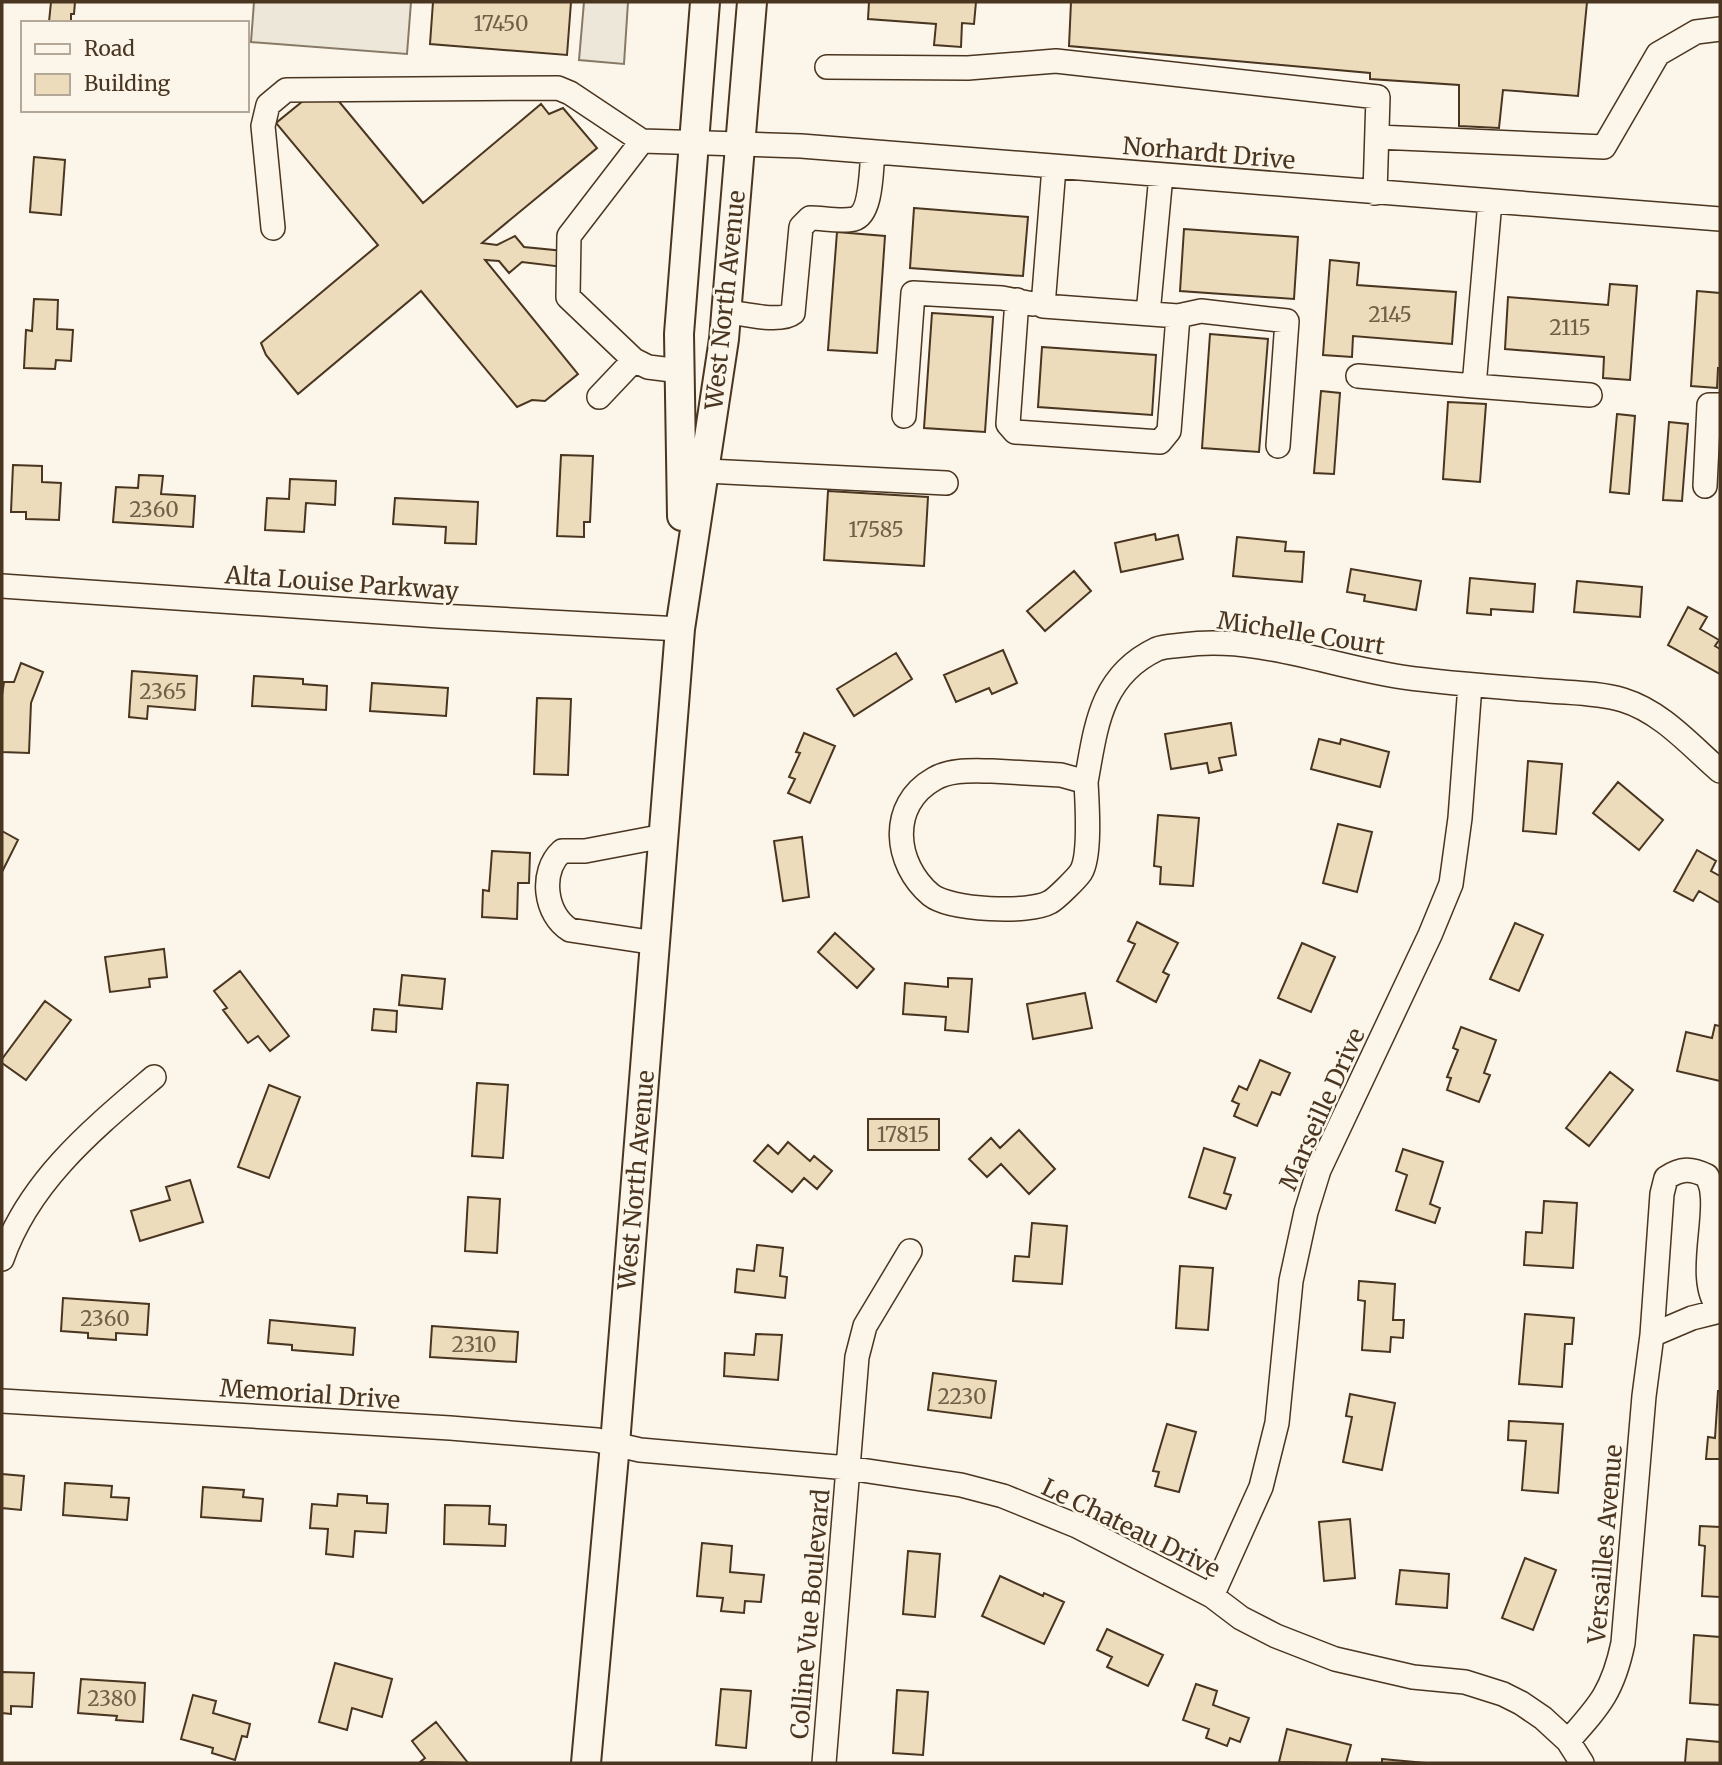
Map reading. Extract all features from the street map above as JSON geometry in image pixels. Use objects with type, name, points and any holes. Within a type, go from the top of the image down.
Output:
[{"type":"main road","name":"West North Avenue","points":[[692,471],[680,371],[679,334],[705,2]]},
{"type":"main road","name":"West North Avenue","points":[[586,1763],[615,1444],[692,471],[726,311],[752,2]]},
{"type":"street","points":[[1377,137],[1604,148],[1658,54],[1696,32],[1720,29]]},
{"type":"street","points":[[827,67],[968,68],[1056,61],[1378,97],[1375,193]]},
{"type":"street","points":[[273,228],[263,126],[268,105],[286,90],[558,88],[570,93],[642,141],[569,236],[568,297],[634,360],[648,367],[680,371]]},
{"type":"street","name":"Norhardt Drive","points":[[642,141],[742,143],[873,152],[1720,219]]},
{"type":"street","points":[[726,311],[779,317],[788,317],[793,313],[801,227],[810,218],[852,220],[860,216],[866,209],[873,152]]},
{"type":"street","points":[[1043,306],[1054,167]]},
{"type":"street","points":[[1148,314],[1161,175]]},
{"type":"street","points":[[1475,386],[1490,201]]},
{"type":"street","points":[[904,416],[913,293],[1178,316],[1201,311],[1287,321],[1278,446]]},
{"type":"street","points":[[1017,300],[1008,424],[1015,432],[1160,442],[1169,431],[1178,316]]},
{"type":"street","points":[[598,397],[634,360]]},
{"type":"street","points":[[1358,376],[1590,396]]},
{"type":"street","points":[[1705,486],[1709,405],[1720,405]]},
{"type":"street","points":[[692,471],[946,483]]},
{"type":"street","name":"Alta Louise Parkway","points":[[2,586],[439,616],[680,629]]},
{"type":"street","name":"Michelle Court","points":[[1087,782],[1060,775],[992,771],[957,772],[934,779],[911,800],[901,822],[901,848],[909,870],[932,896],[950,904],[1011,910],[1050,902],[1081,872],[1088,815],[1087,782],[1092,751],[1108,692],[1128,667],[1159,648],[1196,643],[1252,646],[1315,657],[1400,677],[1602,695],[1624,700],[1657,715],[1720,771]]},
{"type":"street","name":"Marseille Drive","points":[[1212,1596],[1261,1487],[1278,1423],[1291,1281],[1300,1236],[1319,1170],[1430,935],[1451,884],[1460,818],[1470,685]]},
{"type":"street","points":[[656,943],[570,930],[560,924],[550,905],[549,877],[556,857],[562,851],[606,848],[664,836]]},
{"type":"street","points":[[2,1259],[17,1222],[53,1172],[82,1139],[154,1077]]},
{"type":"street","name":"Versailles Avenue","points":[[1568,1741],[1606,1695],[1617,1672],[1623,1643],[1644,1396],[1652,1335],[1662,1194],[1666,1178],[1677,1171],[1695,1170],[1707,1177],[1712,1192],[1710,1285],[1714,1303],[1720,1310]]},
{"type":"street","name":"Colline Vue Boulevard","points":[[824,1763],[858,1357],[865,1326],[910,1251]]},
{"type":"street","points":[[1652,1335],[1692,1318],[1720,1310]]},
{"type":"street","name":"Memorial Drive","points":[[2,1401],[450,1428],[597,1440],[615,1444]]},
{"type":"street","name":"Le Chateau Drive","points":[[615,1444],[640,1450],[848,1468],[924,1478],[1003,1496],[1077,1525],[1212,1596],[1241,1618],[1276,1636],[1335,1659],[1413,1677],[1465,1682],[1503,1694],[1543,1718],[1568,1741],[1582,1763]]},
{"type":"shaded area","points":[[254,2],[411,2],[407,54],[251,42]]},
{"type":"shaded area","points":[[584,2],[628,2],[624,64],[579,60]]},
{"type":"building","points":[[51,2],[75,2],[71,21],[49,21]]},
{"type":"building","points":[[433,2],[571,2],[567,55],[430,44]]},
{"type":"building","points":[[869,2],[976,2],[974,24],[962,23],[961,47],[934,45],[936,24],[868,19]]},
{"type":"building","points":[[1071,2],[1587,2],[1578,96],[1503,90],[1499,128],[1459,126],[1459,85],[1370,79],[1370,73],[1069,46]]},
{"type":"building","points":[[314,92],[332,93],[423,203],[541,104],[549,114],[563,108],[597,148],[482,243],[497,245],[515,236],[524,247],[564,251],[563,267],[522,262],[509,273],[499,261],[485,260],[578,374],[545,401],[532,400],[517,407],[421,291],[298,394],[266,355],[261,343],[378,245],[276,123]]},
{"type":"building","points":[[34,157],[65,160],[61,215],[30,212]]},
{"type":"building","points":[[914,208],[1028,217],[1023,276],[910,268]]},
{"type":"building","points":[[1184,229],[1298,237],[1294,299],[1180,291]]},
{"type":"building","points":[[837,232],[885,236],[877,353],[828,350]]},
{"type":"building","points":[[1330,260],[1359,263],[1357,285],[1456,292],[1452,344],[1353,336],[1352,357],[1323,355]]},
{"type":"building","points":[[1610,284],[1637,286],[1630,380],[1603,378],[1604,357],[1505,349],[1508,297],[1608,305]]},
{"type":"building","points":[[1697,291],[1720,293],[1720,368],[1717,388],[1691,386]]},
{"type":"building","points":[[34,299],[58,300],[57,329],[73,330],[71,361],[56,360],[55,369],[24,368],[26,330],[32,331]]},
{"type":"building","points":[[932,313],[993,317],[985,432],[924,428]]},
{"type":"building","points":[[1210,334],[1268,339],[1259,452],[1202,448]]},
{"type":"building","points":[[1042,347],[1156,355],[1152,415],[1038,407]]},
{"type":"building","points":[[1321,391],[1340,393],[1334,474],[1314,473]]},
{"type":"building","points":[[1448,402],[1486,404],[1480,482],[1443,479]]},
{"type":"building","points":[[1617,414],[1635,416],[1629,494],[1610,492]]},
{"type":"building","points":[[1669,422],[1688,424],[1682,501],[1663,500]]},
{"type":"building","points":[[561,455],[593,456],[590,522],[584,522],[584,537],[557,536]]},
{"type":"building","points":[[13,465],[42,466],[42,482],[61,483],[59,520],[26,519],[26,512],[11,512]]},
{"type":"building","points":[[139,475],[163,476],[161,494],[195,496],[193,527],[113,522],[116,487],[138,488]]},
{"type":"building","points":[[290,479],[336,481],[335,505],[306,503],[304,532],[265,530],[267,498],[289,499]]},
{"type":"building","points":[[828,491],[928,497],[924,566],[824,560]]},
{"type":"building","points":[[395,498],[478,502],[476,544],[445,543],[446,527],[393,524]]},
{"type":"building","points":[[1155,534],[1156,540],[1178,535],[1183,559],[1121,572],[1115,543]]},
{"type":"building","points":[[1237,537],[1286,542],[1285,551],[1304,552],[1302,582],[1233,576]]},
{"type":"building","points":[[1351,569],[1421,581],[1416,610],[1364,601],[1365,595],[1347,592]]},
{"type":"building","points":[[1074,571],[1091,591],[1045,631],[1027,611]]},
{"type":"building","points":[[1470,578],[1535,584],[1533,612],[1491,609],[1491,615],[1467,613]]},
{"type":"building","points":[[1577,581],[1642,587],[1640,617],[1574,612]]},
{"type":"building","points":[[1688,607],[1707,617],[1700,629],[1719,640],[1715,646],[1720,649],[1720,674],[1668,645]]},
{"type":"building","points":[[1003,650],[1017,683],[992,694],[989,688],[956,702],[944,675]]},
{"type":"building","points":[[896,653],[912,679],[854,716],[837,689]]},
{"type":"building","points":[[21,663],[43,672],[31,703],[29,753],[2,752],[4,682],[14,682]]},
{"type":"building","points":[[132,671],[197,676],[195,710],[148,706],[147,719],[129,717]]},
{"type":"building","points":[[254,676],[303,679],[303,684],[327,686],[326,710],[252,706]]},
{"type":"building","points":[[372,683],[448,688],[446,716],[370,711]]},
{"type":"building","points":[[537,698],[571,699],[568,775],[534,774]]},
{"type":"building","points":[[1231,723],[1236,755],[1219,758],[1222,770],[1209,773],[1207,763],[1171,769],[1165,734]]},
{"type":"building","points":[[804,733],[835,746],[810,803],[788,793],[795,779],[789,777],[800,753],[796,752]]},
{"type":"building","points":[[1319,739],[1340,744],[1341,739],[1389,752],[1380,787],[1311,769]]},
{"type":"building","points":[[1528,761],[1562,764],[1556,834],[1523,831]]},
{"type":"building","points":[[1618,782],[1663,820],[1639,850],[1593,813]]},
{"type":"building","points":[[1158,815],[1199,818],[1193,886],[1160,884],[1161,867],[1154,866]]},
{"type":"building","points":[[1338,824],[1372,832],[1357,892],[1323,883]]},
{"type":"building","points":[[2,831],[18,840],[2,872]]},
{"type":"building","points":[[802,837],[809,897],[783,901],[774,841]]},
{"type":"building","points":[[1697,850],[1716,861],[1711,871],[1720,876],[1720,903],[1699,891],[1693,901],[1674,891]]},
{"type":"building","points":[[492,851],[530,853],[529,883],[518,883],[517,919],[482,917],[483,890],[489,891]]},
{"type":"building","points":[[1137,922],[1178,943],[1163,972],[1169,975],[1156,1002],[1117,981],[1135,944],[1128,941]]},
{"type":"building","points":[[1515,923],[1543,935],[1519,991],[1490,979]]},
{"type":"building","points":[[835,933],[874,969],[857,988],[818,952]]},
{"type":"building","points":[[1302,943],[1335,957],[1311,1012],[1278,998]]},
{"type":"building","points":[[164,949],[167,977],[149,979],[150,987],[110,992],[105,957]]},
{"type":"building","points":[[240,971],[289,1036],[270,1051],[258,1036],[248,1043],[223,1010],[227,1008],[214,991]]},
{"type":"building","points":[[402,975],[445,979],[442,1009],[399,1005]]},
{"type":"building","points":[[948,978],[972,979],[968,1032],[945,1030],[946,1017],[903,1014],[905,983],[948,987]]},
{"type":"building","points":[[1085,993],[1092,1028],[1033,1039],[1027,1004]]},
{"type":"building","points":[[45,1001],[71,1020],[26,1080],[2,1063],[2,1059]]},
{"type":"building","points":[[374,1009],[397,1011],[396,1032],[372,1030]]},
{"type":"building","points":[[1715,1025],[1720,1026],[1720,1081],[1677,1071],[1686,1032],[1712,1038]]},
{"type":"building","points":[[1461,1027],[1496,1040],[1484,1073],[1490,1075],[1479,1102],[1447,1090],[1451,1078],[1447,1077],[1458,1050],[1453,1048]]},
{"type":"building","points":[[1260,1060],[1290,1073],[1280,1095],[1272,1092],[1257,1126],[1234,1116],[1239,1104],[1232,1101],[1239,1086],[1247,1090]]},
{"type":"building","points":[[1610,1072],[1633,1090],[1589,1146],[1566,1128]]},
{"type":"building","points":[[477,1083],[508,1085],[503,1158],[472,1156]]},
{"type":"building","points":[[269,1085],[300,1097],[269,1178],[238,1167]]},
{"type":"building","points":[[868,1119],[939,1119],[939,1150],[868,1150]]},
{"type":"building","points":[[1019,1130],[1055,1169],[1029,1194],[1001,1164],[987,1177],[969,1159],[991,1138],[1000,1148]]},
{"type":"building","points":[[788,1142],[810,1161],[814,1156],[832,1171],[817,1189],[804,1178],[792,1192],[754,1161],[768,1145],[778,1154]]},
{"type":"building","points":[[1204,1148],[1235,1158],[1224,1193],[1231,1195],[1226,1209],[1189,1197]]},
{"type":"building","points":[[1403,1149],[1443,1162],[1430,1204],[1440,1208],[1435,1223],[1396,1210],[1407,1175],[1396,1171]]},
{"type":"building","points":[[190,1180],[203,1222],[140,1241],[131,1211],[170,1200],[166,1187]]},
{"type":"building","points":[[468,1197],[500,1199],[497,1253],[465,1251]]},
{"type":"building","points":[[1544,1201],[1577,1203],[1573,1268],[1524,1265],[1526,1232],[1542,1233]]},
{"type":"building","points":[[1032,1223],[1067,1226],[1062,1284],[1013,1281],[1015,1256],[1029,1257]]},
{"type":"building","points":[[757,1245],[783,1248],[780,1276],[787,1277],[785,1298],[735,1292],[737,1269],[754,1271]]},
{"type":"building","points":[[1180,1266],[1213,1268],[1208,1330],[1176,1328]]},
{"type":"building","points":[[1359,1281],[1395,1284],[1393,1320],[1404,1320],[1403,1338],[1391,1337],[1390,1352],[1362,1350],[1365,1301],[1358,1300]]},
{"type":"building","points":[[63,1298],[149,1304],[147,1335],[116,1333],[116,1340],[88,1338],[88,1333],[61,1331]]},
{"type":"building","points":[[1525,1314],[1574,1318],[1572,1344],[1565,1344],[1562,1387],[1519,1384]]},
{"type":"building","points":[[270,1320],[355,1328],[353,1355],[292,1350],[292,1345],[268,1343]]},
{"type":"building","points":[[432,1326],[518,1332],[516,1362],[430,1357]]},
{"type":"building","points":[[756,1334],[782,1335],[778,1380],[724,1376],[725,1353],[754,1355]]},
{"type":"building","points":[[933,1373],[996,1381],[991,1418],[928,1410]]},
{"type":"building","points":[[1718,1391],[1720,1459],[1706,1459],[1708,1437],[1715,1438]]},
{"type":"building","points":[[1350,1394],[1395,1403],[1382,1470],[1343,1462],[1352,1417],[1346,1416]]},
{"type":"building","points":[[1509,1421],[1563,1424],[1558,1493],[1522,1490],[1526,1441],[1508,1440]]},
{"type":"building","points":[[1167,1424],[1196,1432],[1179,1492],[1155,1486],[1159,1472],[1153,1471]]},
{"type":"building","points":[[2,1474],[24,1476],[21,1510],[2,1508]]},
{"type":"building","points":[[65,1483],[112,1486],[111,1497],[129,1498],[127,1520],[63,1515]]},
{"type":"building","points":[[203,1487],[244,1490],[243,1497],[263,1499],[261,1521],[201,1517]]},
{"type":"building","points":[[338,1494],[367,1496],[367,1503],[388,1504],[386,1533],[355,1531],[353,1557],[326,1554],[328,1529],[310,1528],[312,1504],[337,1506]]},
{"type":"building","points":[[445,1505],[490,1506],[489,1524],[506,1525],[505,1546],[444,1544]]},
{"type":"building","points":[[1350,1519],[1355,1578],[1324,1581],[1319,1522]]},
{"type":"building","points":[[1700,1526],[1720,1527],[1720,1597],[1702,1596],[1705,1546],[1699,1545]]},
{"type":"building","points":[[702,1543],[732,1546],[730,1572],[764,1575],[761,1602],[745,1601],[744,1613],[721,1611],[723,1598],[697,1596]]},
{"type":"building","points":[[908,1551],[940,1554],[935,1617],[903,1614]]},
{"type":"building","points":[[1525,1558],[1556,1570],[1533,1630],[1502,1618]]},
{"type":"building","points":[[1400,1570],[1449,1574],[1447,1608],[1396,1604]]},
{"type":"building","points":[[1000,1576],[1043,1596],[1044,1593],[1064,1602],[1044,1644],[982,1616]]},
{"type":"building","points":[[1107,1629],[1163,1655],[1148,1686],[1107,1667],[1112,1657],[1097,1650]]},
{"type":"building","points":[[1694,1635],[1720,1637],[1720,1705],[1690,1703]]},
{"type":"building","points":[[335,1663],[392,1679],[382,1717],[352,1708],[347,1730],[319,1722]]},
{"type":"building","points":[[2,1672],[34,1673],[32,1707],[11,1706],[11,1714],[2,1713]]},
{"type":"building","points":[[81,1679],[145,1683],[143,1722],[116,1720],[117,1716],[78,1713]]},
{"type":"building","points":[[1196,1684],[1217,1691],[1213,1705],[1249,1718],[1240,1742],[1230,1738],[1227,1746],[1206,1738],[1209,1729],[1183,1720]]},
{"type":"building","points":[[721,1689],[751,1691],[746,1748],[716,1745]]},
{"type":"building","points":[[897,1690],[928,1692],[923,1755],[893,1753]]},
{"type":"building","points":[[193,1695],[216,1701],[213,1713],[250,1724],[247,1737],[242,1736],[235,1760],[212,1753],[213,1748],[181,1739]]},
{"type":"building","points":[[436,1722],[468,1763],[420,1762],[425,1758],[412,1741]]},
{"type":"building","points":[[1287,1729],[1351,1745],[1346,1763],[1279,1762]]},
{"type":"building","points":[[1687,1739],[1720,1742],[1720,1763],[1685,1763]]},
{"type":"building","points":[[1382,1759],[1426,1763],[1382,1763]]}]
